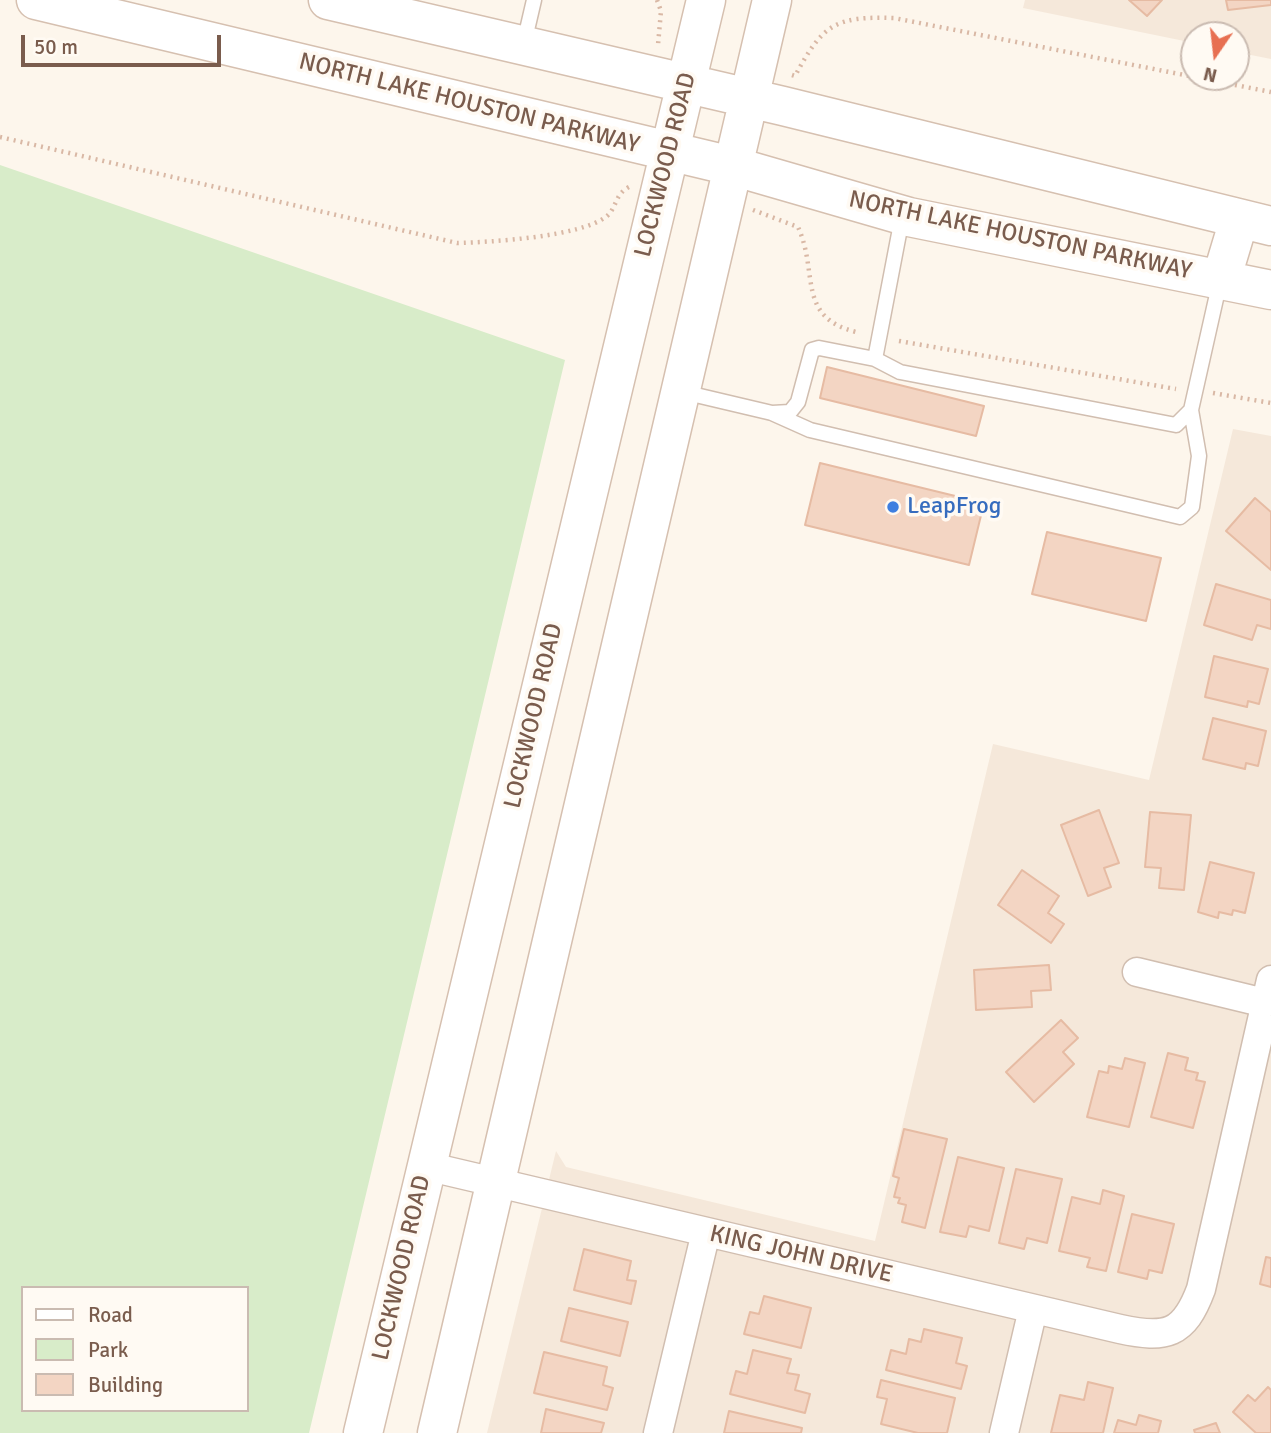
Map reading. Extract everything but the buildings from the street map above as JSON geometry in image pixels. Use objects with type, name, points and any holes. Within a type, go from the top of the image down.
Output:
[{"type":"main road","name":"NORTH LAKE HOUSTON PARKWAY","points":[[36,0],[736,167],[903,216],[1271,289]]},
{"type":"main road","points":[[328,0],[395,8],[523,47],[1255,223],[1220,280]]},
{"type":"main road","name":"LOCKWOOD ROAD","points":[[363,1433],[706,0]]},
{"type":"main road","points":[[437,1433],[736,167],[772,0]]},
{"type":"street","points":[[1137,972],[1268,991]]},
{"type":"street","name":"KING JOHN DRIVE","points":[[426,1166],[1033,1309],[1139,1333],[1160,1334],[1177,1329],[1193,1312],[1201,1289],[1268,991]]},
{"type":"street","points":[[658,1433],[706,1232]]},
{"type":"street","points":[[1004,1433],[1033,1309]]},
{"type":"lane","points":[[523,47],[534,0]]},
{"type":"lane","points":[[875,359],[877,337],[903,216]]},
{"type":"lane","points":[[682,391],[772,414],[810,430],[1181,517],[1192,507],[1199,456],[1191,410],[1220,280]]},
{"type":"lane","points":[[772,414],[790,412],[798,402],[812,350],[819,348],[875,359],[900,372],[1176,425],[1191,410]]},
{"type":"path","points":[[657,0],[661,11],[658,46],[668,47]]},
{"type":"path","points":[[784,73],[795,76],[814,41],[834,25],[858,17],[882,18],[1271,92]]},
{"type":"path","points":[[0,137],[457,243],[496,242],[578,228],[607,215],[620,191],[636,184]]},
{"type":"path","points":[[748,209],[798,227],[807,247],[815,303],[823,317],[839,328],[1145,386],[1271,403]]},
{"type":"shaded area","points":[[1025,0],[1271,0],[1271,59],[1250,55],[1250,21],[1180,21],[1180,40],[1023,8]]},
{"type":"shaded area","points":[[1233,429],[1271,436],[1271,1433],[487,1433],[556,1151],[566,1167],[875,1241],[993,744],[1149,780]]},
{"type":"green space","points":[[0,165],[565,360],[309,1433],[0,1433]]},
{"type":"place","name":"LeapFrog","points":[[893,507]]}]
